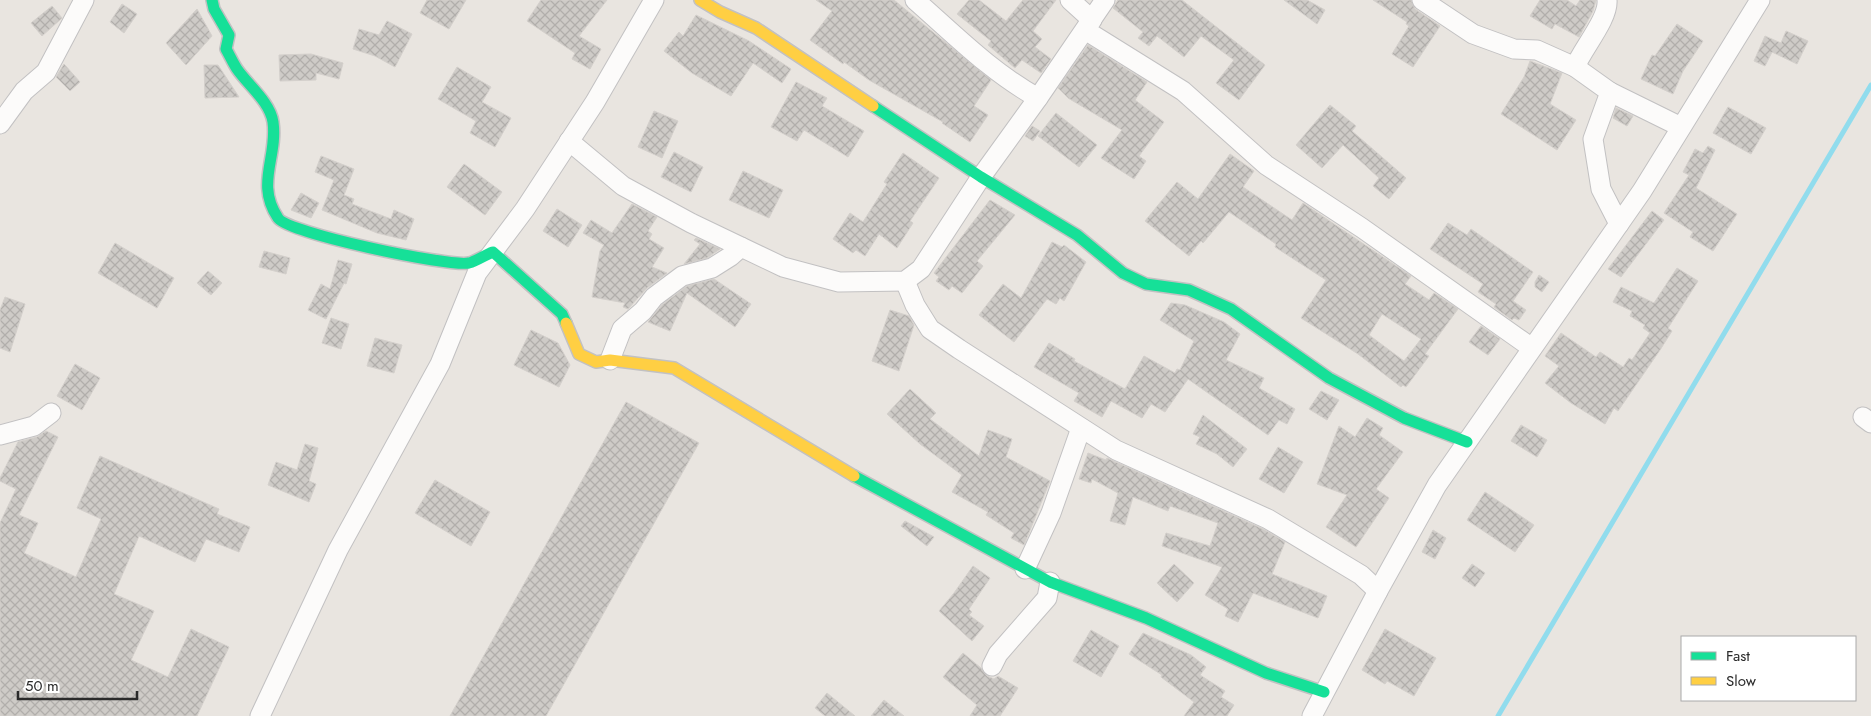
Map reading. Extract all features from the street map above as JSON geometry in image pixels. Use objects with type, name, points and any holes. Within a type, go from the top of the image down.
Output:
[{"type":"street","points":[[0,124],[24,91],[46,72],[84,0]]},
{"type":"street","points":[[212,0],[214,9],[229,35],[226,49],[237,69],[268,109],[273,122],[272,146],[267,173],[268,201],[279,221],[312,234],[432,261],[468,263],[493,252]]},
{"type":"street","points":[[260,716],[338,550],[440,364],[477,273],[595,102],[654,0]]},
{"type":"street","points":[[700,0],[720,12],[756,28],[980,177],[1077,235],[1123,273],[1146,284],[1189,290],[1231,309],[1329,378],[1404,418],[1467,442]]},
{"type":"street","points":[[915,0],[983,62],[1038,98]]},
{"type":"street","points":[[1070,0],[1088,25],[1183,91],[1266,165],[1362,228],[1532,348]]},
{"type":"street","points":[[569,141],[623,186],[783,267],[839,282],[905,281],[921,269],[980,177],[1038,98],[1105,0]]},
{"type":"street","points":[[1422,0],[1473,34],[1514,49],[1537,50],[1575,67],[1610,92],[1681,127]]},
{"type":"street","points":[[1575,67],[1582,50],[1602,22],[1608,6],[1607,0]]},
{"type":"street","points":[[1312,716],[1437,485],[1619,224],[1760,0]]},
{"type":"street","points":[[1610,92],[1593,139],[1601,189],[1619,224]]},
{"type":"street","points":[[610,360],[622,329],[643,311],[654,297],[682,276],[712,268],[741,247]]},
{"type":"street","points":[[493,252],[562,314],[578,354],[596,362],[610,360],[674,368],[869,485],[1050,582],[1146,618],[1266,674],[1324,692]]},
{"type":"street","points":[[905,281],[914,305],[930,329],[1081,428],[1116,450],[1268,519],[1361,575],[1378,591]]},
{"type":"street","points":[[0,435],[34,426],[51,413]]},
{"type":"street","points":[[1025,569],[1051,513],[1081,428]]},
{"type":"street","points":[[992,666],[998,654],[1047,598],[1050,582]]},
{"type":"building","points":[[427,0],[466,0],[449,29],[420,13]]},
{"type":"building","points":[[541,0],[607,0],[579,36],[601,49],[590,69],[572,59],[575,53],[527,21]]},
{"type":"building","points":[[816,0],[894,0],[991,80],[974,106],[988,115],[970,142],[943,122],[869,80],[844,62],[843,64],[810,40],[832,11]]},
{"type":"building","points":[[969,0],[979,0],[1006,21],[1023,0],[1056,0],[1033,31],[1042,39],[1035,47],[1051,59],[1041,73],[1022,60],[1015,68],[988,45],[991,41],[957,14]]},
{"type":"building","points":[[1118,0],[1182,0],[1265,65],[1239,100],[1216,83],[1234,60],[1201,36],[1184,57],[1157,36],[1149,46],[1138,38],[1143,32],[1113,8]]},
{"type":"building","points":[[1284,0],[1307,0],[1325,10],[1317,24]]},
{"type":"building","points":[[1373,0],[1411,0],[1415,9],[1440,26],[1413,67],[1392,54],[1409,26],[1406,24],[1407,22]]},
{"type":"building","points":[[1540,0],[1567,0],[1576,6],[1580,0],[1596,0],[1593,11],[1579,37],[1555,24],[1552,29],[1530,16]]},
{"type":"building","points":[[122,4],[137,14],[124,33],[110,22]]},
{"type":"building","points":[[52,6],[62,18],[42,36],[31,23]]},
{"type":"building","points":[[197,9],[212,36],[186,65],[166,43]]},
{"type":"building","points":[[696,15],[749,41],[791,69],[782,83],[753,63],[731,96],[692,73],[664,51],[679,32],[683,36]]},
{"type":"building","points":[[387,21],[412,34],[395,67],[375,56],[353,49],[359,29],[379,35]]},
{"type":"building","points":[[1677,24],[1703,41],[1683,71],[1673,94],[1641,79],[1652,55],[1655,56]]},
{"type":"building","points":[[1786,31],[1808,41],[1797,64],[1772,52],[1765,66],[1754,61],[1765,36],[1781,43]]},
{"type":"building","points":[[1088,45],[1147,82],[1135,100],[1164,122],[1139,156],[1146,161],[1134,179],[1101,158],[1122,130],[1068,98],[1058,88]]},
{"type":"building","points":[[311,54],[343,63],[339,79],[316,73],[316,80],[280,81],[279,55]]},
{"type":"building","points":[[1530,61],[1562,73],[1550,104],[1576,120],[1557,150],[1501,114],[1524,77]]},
{"type":"building","points":[[64,64],[80,82],[70,91],[56,77]]},
{"type":"building","points":[[204,65],[218,65],[239,97],[205,98]]},
{"type":"building","points":[[457,67],[491,87],[482,102],[511,118],[495,147],[470,133],[476,121],[438,99]]},
{"type":"building","points":[[796,82],[827,98],[822,106],[864,131],[848,157],[804,130],[797,141],[771,127]]},
{"type":"building","points":[[1330,105],[1356,126],[1352,131],[1406,178],[1389,199],[1373,186],[1379,178],[1343,145],[1322,168],[1296,145]]},
{"type":"building","points":[[1728,107],[1766,128],[1751,154],[1713,133]]},
{"type":"building","points":[[1616,108],[1633,116],[1627,126],[1613,118]]},
{"type":"building","points":[[654,111],[678,121],[662,158],[638,147]]},
{"type":"building","points":[[1056,113],[1097,145],[1079,167],[1038,136]]},
{"type":"building","points":[[1032,126],[1040,131],[1033,141],[1025,136]]},
{"type":"building","points":[[1708,146],[1715,150],[1696,188],[1737,214],[1713,251],[1690,237],[1693,232],[1664,213],[1689,175],[1683,172],[1695,149],[1703,153]]},
{"type":"building","points":[[674,152],[703,167],[691,192],[661,177]]},
{"type":"building","points":[[903,153],[939,178],[910,221],[913,223],[897,248],[879,234],[865,256],[856,250],[853,253],[833,239],[850,213],[863,222],[887,184],[884,182]]},
{"type":"building","points":[[1230,154],[1254,171],[1243,187],[1292,220],[1303,203],[1411,276],[1405,284],[1429,300],[1434,293],[1458,309],[1425,354],[1429,356],[1406,387],[1403,385],[1401,387],[1358,354],[1301,318],[1326,280],[1275,247],[1276,244],[1229,212],[1203,243],[1201,241],[1189,256],[1145,221],[1177,182],[1198,199]],"holes":[[[1382,314],[1421,339],[1404,361],[1369,335]]]},
{"type":"building","points":[[321,156],[354,169],[344,195],[354,199],[352,204],[391,219],[394,210],[414,219],[406,240],[377,233],[322,210],[334,180],[315,172]]},
{"type":"building","points":[[464,164],[502,192],[485,215],[447,187]]},
{"type":"building","points":[[743,171],[783,190],[769,218],[729,200]]},
{"type":"building","points":[[301,193],[319,203],[311,218],[291,210]]},
{"type":"building","points":[[990,200],[1015,215],[977,261],[983,266],[962,293],[952,286],[949,290],[936,281],[939,277],[934,273]]},
{"type":"building","points":[[632,204],[657,217],[648,231],[652,234],[649,239],[664,248],[652,267],[667,273],[647,288],[628,309],[623,307],[625,303],[592,297],[600,251],[604,245],[583,233],[591,220],[612,233]]},
{"type":"building","points":[[557,209],[582,225],[568,247],[543,231]]},
{"type":"building","points":[[1652,211],[1664,220],[1621,277],[1608,269]]},
{"type":"building","points":[[1448,223],[1467,235],[1471,229],[1533,272],[1513,301],[1526,310],[1519,320],[1514,318],[1512,320],[1494,307],[1496,304],[1478,292],[1483,284],[1430,249]]},
{"type":"building","points":[[696,238],[720,249],[707,258],[684,264],[700,244],[694,240]]},
{"type":"building","points":[[1052,242],[1062,247],[1064,245],[1086,262],[1064,301],[1060,298],[1056,304],[1047,299],[1014,342],[979,315],[1003,284],[1021,298]]},
{"type":"building","points":[[115,243],[174,278],[157,308],[98,273]]},
{"type":"building","points":[[264,251],[290,258],[286,274],[259,267]]},
{"type":"building","points":[[338,260],[352,264],[346,284],[344,283],[326,319],[308,310],[321,284],[330,289]]},
{"type":"building","points":[[1677,268],[1698,281],[1668,328],[1672,331],[1660,350],[1618,411],[1614,408],[1605,424],[1571,403],[1545,383],[1559,366],[1545,356],[1561,333],[1596,357],[1600,352],[1623,367],[1629,358],[1632,360],[1650,333],[1643,328],[1645,325],[1630,316],[1632,311],[1613,302],[1621,287],[1654,303]]},
{"type":"building","points":[[208,271],[222,283],[211,295],[197,283]]},
{"type":"building","points":[[1539,275],[1549,282],[1542,292],[1535,287],[1535,282]]},
{"type":"building","points":[[714,279],[751,304],[735,327],[687,293],[670,331],[648,322],[662,305],[687,286]]},
{"type":"building","points":[[5,297],[25,304],[10,352],[0,348],[0,310]]},
{"type":"building","points":[[1171,303],[1185,305],[1224,322],[1240,334],[1226,360],[1264,378],[1259,388],[1295,409],[1287,424],[1279,420],[1268,435],[1188,379],[1165,412],[1151,404],[1142,418],[1111,401],[1102,417],[1074,401],[1079,393],[1034,367],[1049,343],[1075,359],[1074,361],[1125,389],[1144,356],[1175,373],[1177,369],[1180,370],[1194,341],[1160,320]]},
{"type":"building","points":[[890,310],[909,316],[914,325],[899,371],[872,361]]},
{"type":"building","points":[[331,318],[349,324],[341,349],[322,343]]},
{"type":"building","points":[[1481,326],[1500,339],[1488,355],[1469,342]]},
{"type":"building","points":[[531,330],[558,343],[570,365],[559,387],[514,365]]},
{"type":"building","points":[[375,338],[402,345],[394,373],[367,366]]},
{"type":"building","points":[[75,364],[100,378],[82,410],[57,396]]},
{"type":"building","points":[[910,389],[936,413],[930,419],[979,456],[988,430],[1012,439],[1006,457],[1050,481],[1024,545],[1011,538],[1014,533],[986,515],[988,512],[952,492],[962,475],[920,444],[887,414]]},
{"type":"building","points":[[1321,391],[1339,400],[1327,420],[1309,409]]},
{"type":"building","points":[[626,402],[699,443],[546,716],[450,716]]},
{"type":"building","points":[[1203,415],[1247,449],[1233,467],[1217,454],[1196,444],[1200,437],[1193,434]]},
{"type":"building","points":[[1367,418],[1383,428],[1379,435],[1403,452],[1376,489],[1389,498],[1356,547],[1326,527],[1347,495],[1317,484],[1339,426],[1355,437]]},
{"type":"building","points":[[1521,425],[1547,440],[1537,457],[1511,441]]},
{"type":"building","points":[[46,431],[58,437],[19,515],[38,523],[24,553],[76,577],[101,519],[77,508],[100,456],[219,509],[217,514],[250,527],[239,552],[206,539],[195,562],[139,536],[114,594],[154,611],[131,660],[168,677],[191,629],[229,647],[197,716],[0,716],[0,523],[16,489],[0,481],[0,478],[18,442],[37,437]]},
{"type":"building","points":[[305,444],[318,448],[309,481],[316,484],[309,502],[268,485],[276,462],[297,470]]},
{"type":"building","points":[[1278,447],[1303,462],[1284,493],[1259,479]]},
{"type":"building","points":[[1088,453],[1106,460],[1107,458],[1263,529],[1285,542],[1272,574],[1327,596],[1318,618],[1253,593],[1238,622],[1225,616],[1228,609],[1205,595],[1222,567],[1162,546],[1166,533],[1210,546],[1218,523],[1170,506],[1168,511],[1133,497],[1125,525],[1110,521],[1118,493],[1092,479],[1091,483],[1079,479]]},
{"type":"building","points":[[435,480],[490,512],[471,546],[415,513]]},
{"type":"building","points":[[1485,492],[1534,525],[1515,552],[1467,520]]},
{"type":"building","points":[[905,521],[934,537],[927,546],[901,526]]},
{"type":"building","points":[[1433,530],[1446,538],[1435,559],[1422,552]]},
{"type":"building","points":[[1174,564],[1194,583],[1177,602],[1157,583]]},
{"type":"building","points":[[1472,564],[1485,573],[1475,587],[1462,578]]},
{"type":"building","points":[[973,566],[990,578],[969,609],[972,612],[969,615],[984,626],[972,641],[939,611]]},
{"type":"building","points":[[1385,629],[1436,658],[1414,696],[1387,681],[1385,684],[1362,670]]},
{"type":"building","points":[[1091,630],[1119,646],[1101,677],[1073,661]]},
{"type":"building","points":[[1143,633],[1191,655],[1206,667],[1200,675],[1225,691],[1221,697],[1234,705],[1227,716],[1184,716],[1194,702],[1161,677],[1162,675],[1129,654]]},
{"type":"building","points":[[963,653],[981,668],[987,676],[994,679],[998,676],[1018,688],[1000,716],[970,716],[977,705],[943,677]]},
{"type":"building","points":[[827,693],[855,716],[825,716],[815,708]]},
{"type":"building","points":[[884,700],[904,716],[871,716]]},
{"type":"waterway","points":[[1498,716],[1871,85]]},
{"type":"traffic: fast","points":[[212,0],[214,9],[229,35],[226,49],[237,69],[263,101],[271,115],[274,135],[268,194],[271,206],[278,218],[309,232],[337,240],[432,260],[469,263],[493,252],[562,314],[566,323]]},
{"type":"traffic: fast","points":[[873,106],[981,177],[1077,235],[1123,273],[1146,284],[1189,290],[1231,309],[1329,378],[1404,418],[1467,442]]},
{"type":"traffic: fast","points":[[854,476],[1050,582],[1146,618],[1266,673],[1324,692]]},
{"type":"traffic: slow","points":[[700,0],[720,12],[756,28],[873,106]]},
{"type":"traffic: slow","points":[[566,323],[579,354],[596,362],[610,360],[674,368],[854,476]]}]
